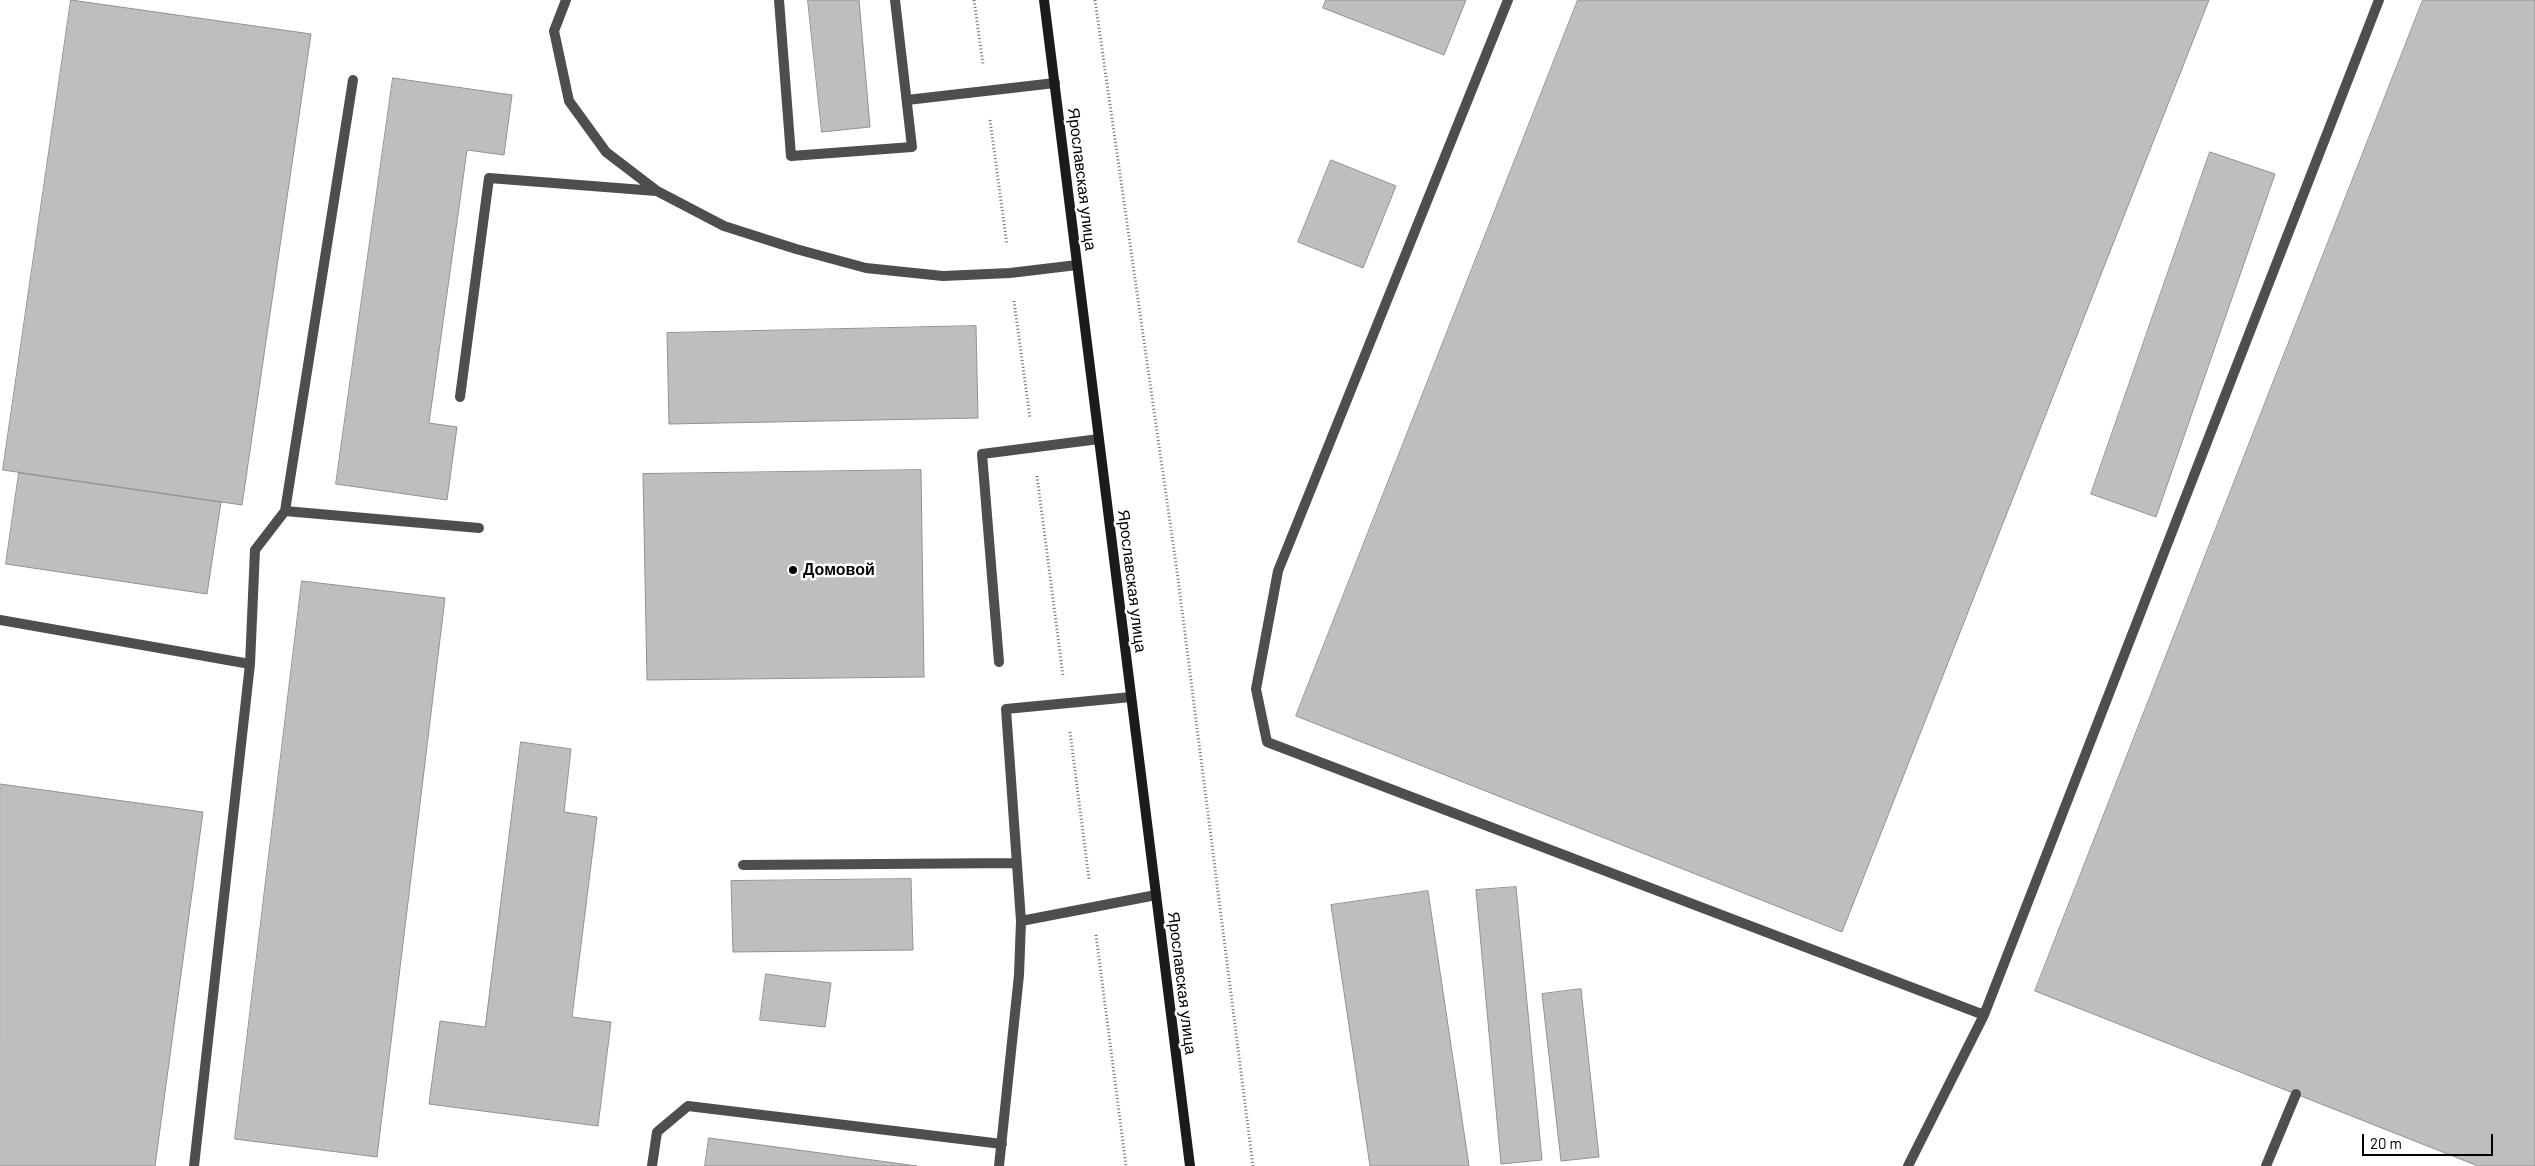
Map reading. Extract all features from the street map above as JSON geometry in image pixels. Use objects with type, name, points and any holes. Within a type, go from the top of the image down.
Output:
[{"type":"street","name":"Ярославская улица","points":[[1044,0],[1190,1166]]},
{"type":"lane","points":[[566,0],[554,31],[569,101],[606,152],[657,191],[724,226],[796,249],[866,268],[943,276],[1010,273],[1077,265]]},
{"type":"lane","points":[[779,0],[791,156],[912,147],[895,0]]},
{"type":"lane","points":[[1508,0],[1278,571],[1256,689],[1268,742],[1984,1015]]},
{"type":"lane","points":[[1908,1166],[1984,1015],[2378,0]]},
{"type":"lane","points":[[194,1166],[250,664],[255,550],[285,511],[353,80]]},
{"type":"lane","points":[[907,100],[1055,83]]},
{"type":"lane","points":[[460,397],[489,178],[657,191]]},
{"type":"lane","points":[[999,662],[982,454],[1099,439]]},
{"type":"lane","points":[[285,511],[479,528]]},
{"type":"lane","points":[[0,620],[250,664]]},
{"type":"lane","points":[[999,1166],[1019,975],[1021,921],[1006,709],[1131,697]]},
{"type":"lane","points":[[743,865],[1017,864]]},
{"type":"lane","points":[[1021,921],[1156,895]]},
{"type":"lane","points":[[2266,1166],[2296,1094]]},
{"type":"lane","points":[[652,1166],[657,1132],[688,1106],[1002,1144]]},
{"type":"path","points":[[974,0],[1034,447],[1126,1166]]},
{"type":"path","points":[[1095,0],[1177,571],[1253,1166]]},
{"type":"building","points":[[71,0],[311,34],[242,505],[3,470]]},
{"type":"building","points":[[808,0],[859,0],[870,127],[822,132]]},
{"type":"building","points":[[1326,0],[1466,0],[1444,55],[1323,8]]},
{"type":"building","points":[[1578,0],[2209,0],[1842,932],[1296,716]]},
{"type":"building","points":[[2423,0],[2535,0],[2535,1166],[2478,1166],[2035,991]]},
{"type":"building","points":[[393,78],[512,95],[504,155],[467,150],[429,423],[457,427],[447,500],[336,484]]},
{"type":"building","points":[[2210,152],[2275,174],[2156,517],[2091,494]]},
{"type":"building","points":[[1331,160],[1396,186],[1363,268],[1298,242]]},
{"type":"building","points":[[976,326],[978,418],[669,424],[667,333]]},
{"type":"building","points":[[921,470],[924,677],[647,680],[643,474]]},
{"type":"building","points":[[19,473],[221,502],[207,594],[6,564]]},
{"type":"building","points":[[302,581],[445,598],[377,1157],[235,1139]]},
{"type":"building","points":[[521,742],[571,749],[564,812],[597,817],[572,1017],[611,1022],[598,1126],[429,1104],[440,1021],[485,1027]]},
{"type":"building","points":[[0,784],[203,812],[155,1166],[0,1166]]},
{"type":"building","points":[[911,879],[913,950],[733,952],[731,881]]},
{"type":"building","points":[[1516,887],[1542,1160],[1501,1164],[1476,890]]},
{"type":"building","points":[[1428,891],[1469,1166],[1370,1166],[1331,905]]},
{"type":"building","points":[[766,974],[831,983],[825,1027],[760,1020]]},
{"type":"building","points":[[1581,989],[1599,1157],[1561,1161],[1542,994]]},
{"type":"building","points":[[709,1138],[917,1166],[705,1166]]},
{"type":"place","name":"Домовой","points":[[793,570]]}]
